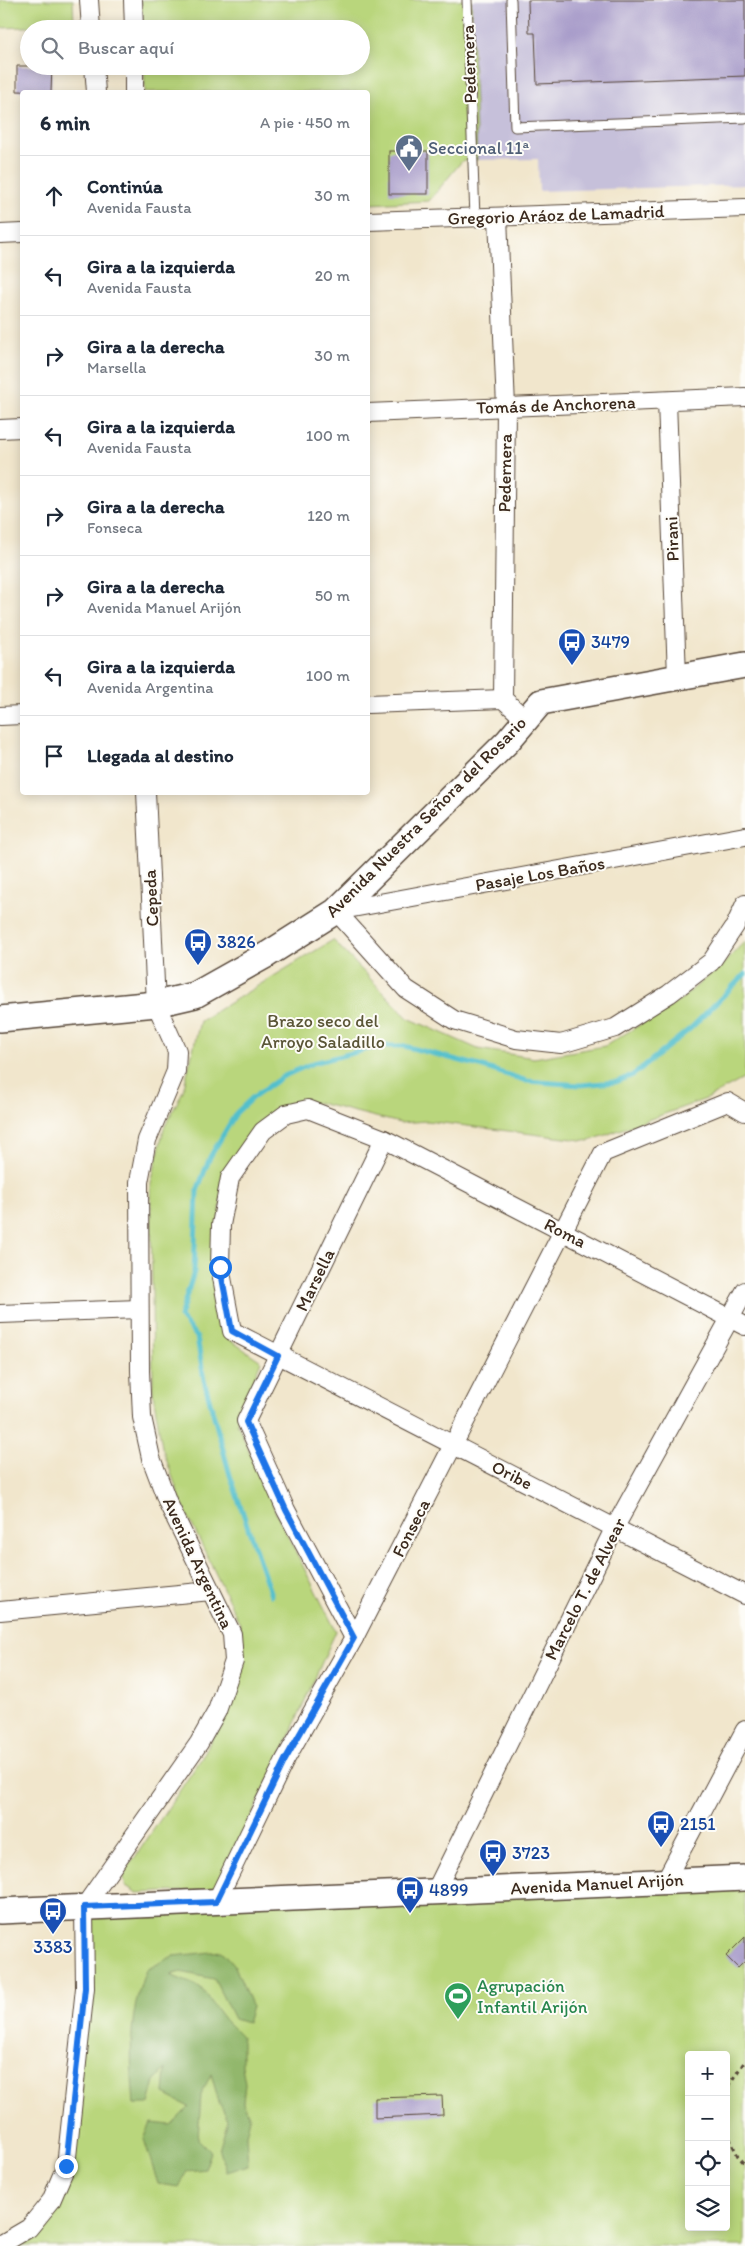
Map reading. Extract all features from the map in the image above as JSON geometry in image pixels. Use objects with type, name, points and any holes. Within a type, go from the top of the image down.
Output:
[{"type":"street","points":[[89,0],[90,20]]},
{"type":"street","points":[[132,0],[133,20]]},
{"type":"street","points":[[95,75],[96,90]]},
{"type":"street","points":[[134,75],[134,90]]},
{"type":"street","name":"Gregorio Aráoz de Lamadrid","points":[[370,221],[745,208]]},
{"type":"street","name":"Pedernera","points":[[498,217],[506,408],[503,699]]},
{"type":"street","points":[[0,234],[20,233]]},
{"type":"street","name":"Tomás de Anchorena","points":[[370,413],[745,397]]},
{"type":"street","name":"Pirani","points":[[667,401],[677,677]]},
{"type":"street","points":[[0,429],[20,428]]},
{"type":"street","name":"Avenida Nuestra Señora del Rosario","points":[[0,1019],[156,1004],[195,996],[268,954],[336,911],[507,742],[541,702],[745,664]]},
{"type":"street","points":[[370,704],[503,699],[526,720]]},
{"type":"street","points":[[0,716],[20,715]]},
{"type":"street","name":"Cepeda","points":[[146,795],[156,1004]]},
{"type":"street","name":"Pasaje Los Baños","points":[[336,911],[745,836]]},
{"type":"street","points":[[336,911],[406,989],[454,1020],[516,1039],[561,1044],[615,1028],[669,994],[711,962],[736,926],[745,904]]},
{"type":"street","name":"Avenida Argentina","points":[[84,1907],[199,1743],[217,1711],[228,1684],[234,1661],[232,1634],[168,1503],[152,1458],[142,1417],[139,1309],[139,1182],[147,1140],[176,1071],[177,1050],[156,1004]]},
{"type":"street","name":"Fonseca","points":[[216,1902],[285,1760],[354,1638],[603,1153],[728,1102],[745,1112]]},
{"type":"street","name":"Roma","points":[[278,1356],[232,1331],[220,1267],[221,1225],[230,1178],[263,1131],[286,1114],[308,1109],[384,1140],[738,1323]]},
{"type":"street","name":"Marsella","points":[[354,1638],[286,1510],[246,1422],[384,1140]]},
{"type":"street","name":"Marcelo T. de Alvear","points":[[435,1892],[615,1527],[738,1323],[745,1291]]},
{"type":"street","points":[[0,1314],[139,1309]]},
{"type":"street","name":"Oribe","points":[[278,1356],[745,1595]]},
{"type":"street","points":[[0,1611],[211,1591]]},
{"type":"street","points":[[665,1881],[745,1730]]},
{"type":"street","name":"Avenida Manuel Arijón","points":[[0,1911],[745,1878]]},
{"type":"street","points":[[0,2244],[29,2228],[51,2201],[66,2166],[85,1988],[84,1907]]},
{"type":"lane","name":"Pedernera","points":[[467,0],[475,218]]},
{"type":"lane","points":[[510,0],[515,127],[745,118]]},
{"type":"path","points":[[730,2083],[745,2061]]},
{"type":"path","points":[[730,2141],[745,2164]]},
{"type":"shaded area","points":[[472,0],[745,0],[745,185],[539,191],[538,159],[477,160]]},
{"type":"green space","points":[[0,0],[73,0],[74,20],[20,20],[20,27],[0,28]]},
{"type":"green space","points":[[141,0],[471,0],[477,160],[462,161],[429,201],[370,204],[370,90],[145,90],[144,75],[370,75],[370,20],[142,20]]},
{"type":"green space","name":"Brazo seco del Arroyo Saladillo","points":[[333,940],[408,1018],[478,1049],[534,1058],[605,1046],[679,1001],[726,961],[745,941],[745,1078],[706,1099],[589,1141],[427,1121],[400,1123],[319,1103],[286,1107],[223,1176],[215,1268],[224,1336],[261,1361],[237,1423],[276,1513],[336,1631],[279,1759],[216,1890],[137,1893],[126,1886],[123,1875],[201,1759],[237,1691],[244,1653],[240,1624],[182,1504],[162,1447],[153,1393],[151,1184],[164,1128],[183,1091],[200,1021]]},
{"type":"green space","points":[[745,1878],[745,2246],[0,2246],[29,2228],[66,2166],[84,1907]]},
{"type":"green space","points":[[222,1951],[234,1964],[252,2007],[247,2023],[234,2019],[214,1979],[181,1972],[170,1975],[200,1987],[224,2019],[242,2037],[242,2066],[245,2083],[243,2103],[250,2118],[246,2135],[248,2165],[226,2172],[219,2150],[228,2120],[219,2102],[211,2074],[201,2095],[198,2139],[211,2152],[205,2169],[187,2171],[179,2187],[158,2184],[144,2139],[151,2123],[171,2125],[189,2107],[164,2094],[166,2069],[155,2081],[149,2104],[134,2104],[131,2053],[133,2020],[140,1987],[146,1970],[173,1956]]},
{"type":"building","points":[[528,0],[745,0],[745,76],[537,84],[535,33],[529,33]]},
{"type":"building","points":[[17,66],[20,66],[20,75],[52,75],[51,90],[17,91]]},
{"type":"building","name":"Seccional 11ª","points":[[389,151],[428,151],[428,194],[389,194]]},
{"type":"building","points":[[745,1937],[745,1961],[738,1968],[726,1956]]},
{"type":"building","points":[[442,2096],[443,2115],[375,2118],[375,2098]]},
{"type":"waterway","points":[[271,1595],[230,1475],[204,1380],[197,1337],[180,1317],[194,1272],[197,1191],[210,1157],[236,1113],[253,1097],[282,1077],[313,1063],[380,1046],[404,1046],[480,1066],[527,1081],[580,1085],[616,1082],[633,1075],[691,1028],[745,974]]},
{"type":"place","name":"Seccional 11ª","points":[[409,172]]},
{"type":"place","name":"3479","points":[[572,666]]},
{"type":"place","name":"3826","points":[[198,966]]},
{"type":"place","name":"2151","points":[[661,1848]]},
{"type":"place","name":"3723","points":[[493,1877]]},
{"type":"place","name":"4899","points":[[410,1914]]},
{"type":"place","name":"3383","points":[[53,1935]]},
{"type":"place","name":"Agrupación Infantil Arijón","points":[[458,2020]]},
{"type":"route","points":[[66,2166],[85,1988],[84,1907],[216,1902],[285,1760],[354,1638],[286,1510],[246,1422],[278,1356],[232,1331],[220,1267]]}]
